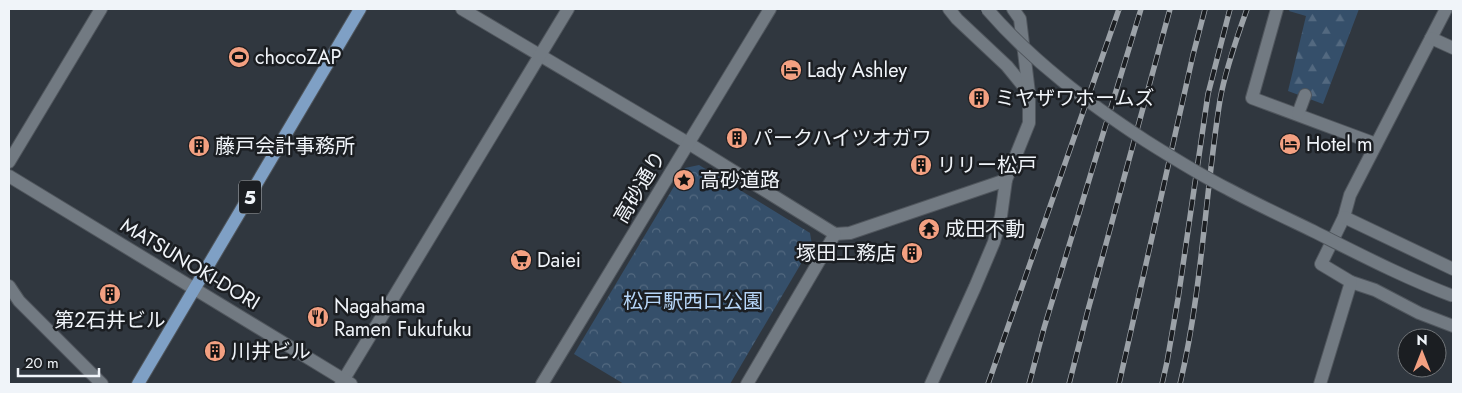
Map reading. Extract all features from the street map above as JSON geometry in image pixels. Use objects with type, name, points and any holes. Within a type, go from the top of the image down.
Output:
[{"type":"main road","name":"5","points":[[138,384],[360,9]]},
{"type":"street","points":[[9,162],[102,9]]},
{"type":"street","points":[[462,9],[688,143],[835,234],[850,232],[1006,180]]},
{"type":"street","points":[[345,383],[568,9]]},
{"type":"street","name":"高砂通り","points":[[542,384],[770,9]]},
{"type":"street","points":[[949,9],[1007,66],[1029,93]]},
{"type":"street","points":[[987,9],[1038,61],[1074,90],[1123,126],[1182,164],[1227,189],[1346,248],[1433,289],[1453,296]]},
{"type":"street","points":[[931,384],[994,242],[1001,216],[1006,180],[1029,123],[1029,93],[1020,18],[1013,9]]},
{"type":"street","points":[[1277,9],[1252,98],[1376,144]]},
{"type":"street","points":[[1446,9],[1350,195],[1344,217],[1321,264],[1351,282],[1375,290],[1419,313],[1453,326]]},
{"type":"street","points":[[1431,38],[1453,48]]},
{"type":"street","points":[[1298,114],[1305,95]]},
{"type":"street","name":"MATSUNOKI-DORI","points":[[9,176],[345,383]]},
{"type":"street","points":[[1344,217],[1453,269]]},
{"type":"street","points":[[747,384],[835,234]]},
{"type":"street","points":[[1320,384],[1351,282]]},
{"type":"street","points":[[9,286],[26,308],[102,384]]},
{"type":"green space","points":[[1290,9],[1359,9],[1323,104],[1288,91],[1306,16],[1289,11]]},
{"type":"green space","name":"松戸駅西口公園","points":[[699,165],[810,233],[812,245],[730,384],[624,384],[574,354],[685,168]]},
{"type":"railway","points":[[988,384],[1119,9]]},
{"type":"railway","points":[[1029,384],[1044,328],[1141,9]]},
{"type":"railway","points":[[1069,384],[1170,9]]},
{"type":"railway","points":[[1119,384],[1205,9]]},
{"type":"railway","points":[[1162,384],[1178,299],[1208,94],[1230,9]]},
{"type":"railway","points":[[1180,384],[1193,314],[1220,100],[1235,42],[1247,9]]},
{"type":"place","name":"chocoZAP","points":[[239,57]]},
{"type":"place","name":"Lady Ashley","points":[[791,70]]},
{"type":"place","name":"ミヤザワホームズ","points":[[979,98]]},
{"type":"place","name":"パークハイツオガワ","points":[[737,138]]},
{"type":"place","name":"Hotel m","points":[[1290,144]]},
{"type":"place","name":"藤戸会計事務所","points":[[199,146]]},
{"type":"place","name":"リリー松戸","points":[[921,165]]},
{"type":"place","name":"高砂道路","points":[[684,180]]},
{"type":"place","name":"成田不動","points":[[929,229]]},
{"type":"place","name":"塚田工務店","points":[[912,253]]},
{"type":"place","name":"Daiei","points":[[521,260]]},
{"type":"place","name":"第2石井ビル","points":[[110,294]]},
{"type":"place","name":"Nagahama Ramen Fukufuku","points":[[318,317]]},
{"type":"place","name":"川井ビル","points":[[215,351]]}]
